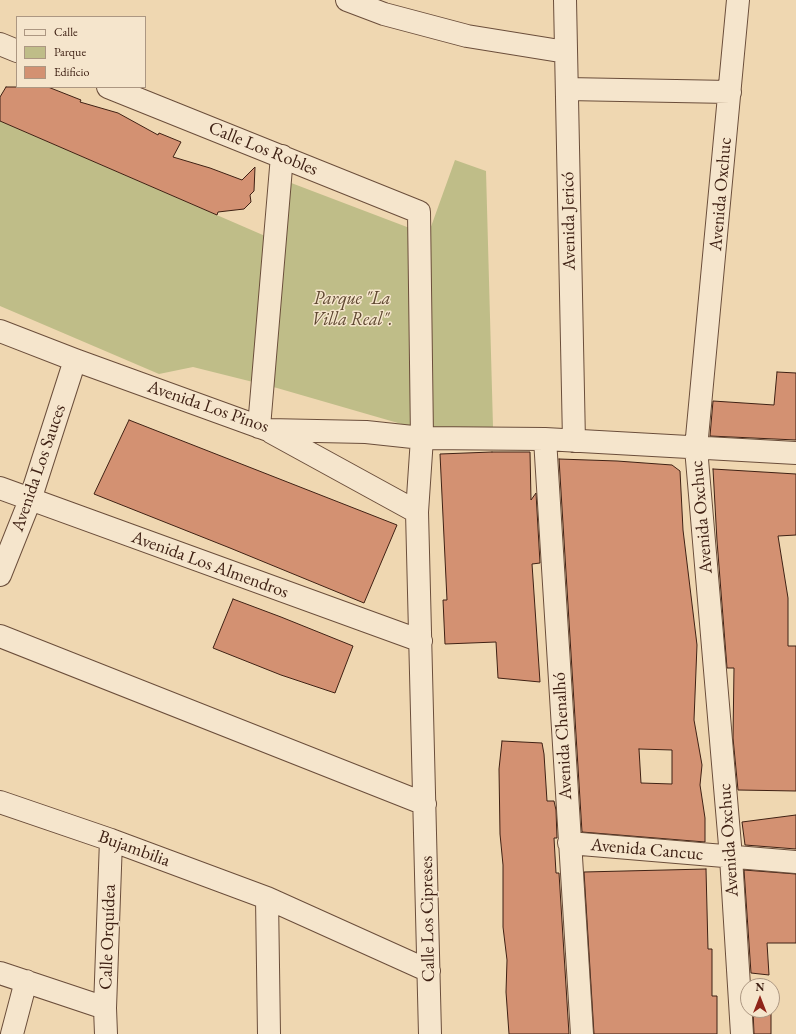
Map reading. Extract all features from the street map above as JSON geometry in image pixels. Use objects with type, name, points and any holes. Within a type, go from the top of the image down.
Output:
[{"type":"street","points":[[347,0],[385,7],[467,36],[566,52]]},
{"type":"street","name":"Avenida Jericó","points":[[565,0],[574,441]]},
{"type":"street","name":"Avenida Oxchuc","points":[[738,0],[696,448],[731,857],[742,1034]]},
{"type":"street","name":"Calle Los Robles","points":[[111,88],[419,212]]},
{"type":"street","points":[[566,89],[730,92]]},
{"type":"street","points":[[282,156],[264,429],[417,512]]},
{"type":"street","name":"Calle Los Cipreses","points":[[419,212],[422,438],[417,512],[430,1034]]},
{"type":"street","name":"Avenida Los Pinos","points":[[0,331],[264,429],[366,432],[422,438],[545,439],[796,453]]},
{"type":"street","name":"Avenida Los Sauces","points":[[0,575],[30,500],[75,360]]},
{"type":"street","name":"Avenida Chenalhó","points":[[545,439],[582,1034]]},
{"type":"street","name":"Avenida Los Almendros","points":[[0,488],[421,641]]},
{"type":"street","points":[[0,636],[425,804]]},
{"type":"street","name":"Bujambilia","points":[[0,802],[111,840],[267,898],[429,971]]},
{"type":"street","name":"Calle Orquídea","points":[[106,1034],[105,1008],[111,840]]},
{"type":"street","name":"Avenida Cancuc","points":[[569,843],[796,862]]},
{"type":"street","points":[[267,898],[269,1034]]},
{"type":"street","points":[[0,973],[105,1008]]},
{"type":"street","points":[[12,1034],[26,981]]},
{"type":"green space","name":"Parque \"La Villa Real\".","points":[[0,121],[279,242],[286,181],[428,235],[455,160],[486,171],[493,427],[436,434],[277,388],[193,367],[159,374],[0,306]]},
{"type":"building","points":[[6,87],[51,88],[81,100],[80,102],[118,113],[158,135],[159,133],[181,142],[173,157],[210,168],[242,180],[255,167],[254,191],[250,195],[251,202],[244,209],[218,212],[217,215],[0,121],[0,97]]},
{"type":"building","points":[[777,372],[796,373],[796,440],[710,436],[713,401],[774,405]]},
{"type":"building","points":[[129,420],[397,525],[364,603],[94,494]]},
{"type":"building","points":[[530,452],[531,500],[536,493],[540,563],[532,564],[540,682],[498,678],[496,642],[445,644],[443,600],[447,600],[440,454]]},
{"type":"building","points":[[559,459],[672,465],[680,471],[683,530],[697,645],[694,720],[702,765],[700,785],[705,818],[705,842],[582,832]],"holes":[[[639,749],[672,750],[672,784],[641,783]]]},
{"type":"building","points":[[713,469],[796,474],[796,535],[778,536],[788,598],[788,646],[796,646],[796,791],[738,790],[733,738],[734,668],[727,668]]},
{"type":"building","points":[[233,599],[353,646],[335,693],[281,675],[213,648]]},
{"type":"building","points":[[502,741],[542,743],[547,801],[554,801],[556,810],[557,838],[554,838],[556,873],[559,873],[569,1034],[509,1034],[506,992],[507,960],[503,927],[503,865],[500,834],[499,769]]},
{"type":"building","points":[[796,815],[796,849],[745,845],[742,822]]},
{"type":"building","points":[[706,869],[708,949],[712,949],[712,996],[717,996],[717,1034],[594,1034],[584,872]]},
{"type":"building","points":[[744,870],[796,874],[796,943],[767,943],[769,975],[751,973]]},
{"type":"building","points":[[753,1018],[771,1018],[771,1034],[754,1034]]}]
